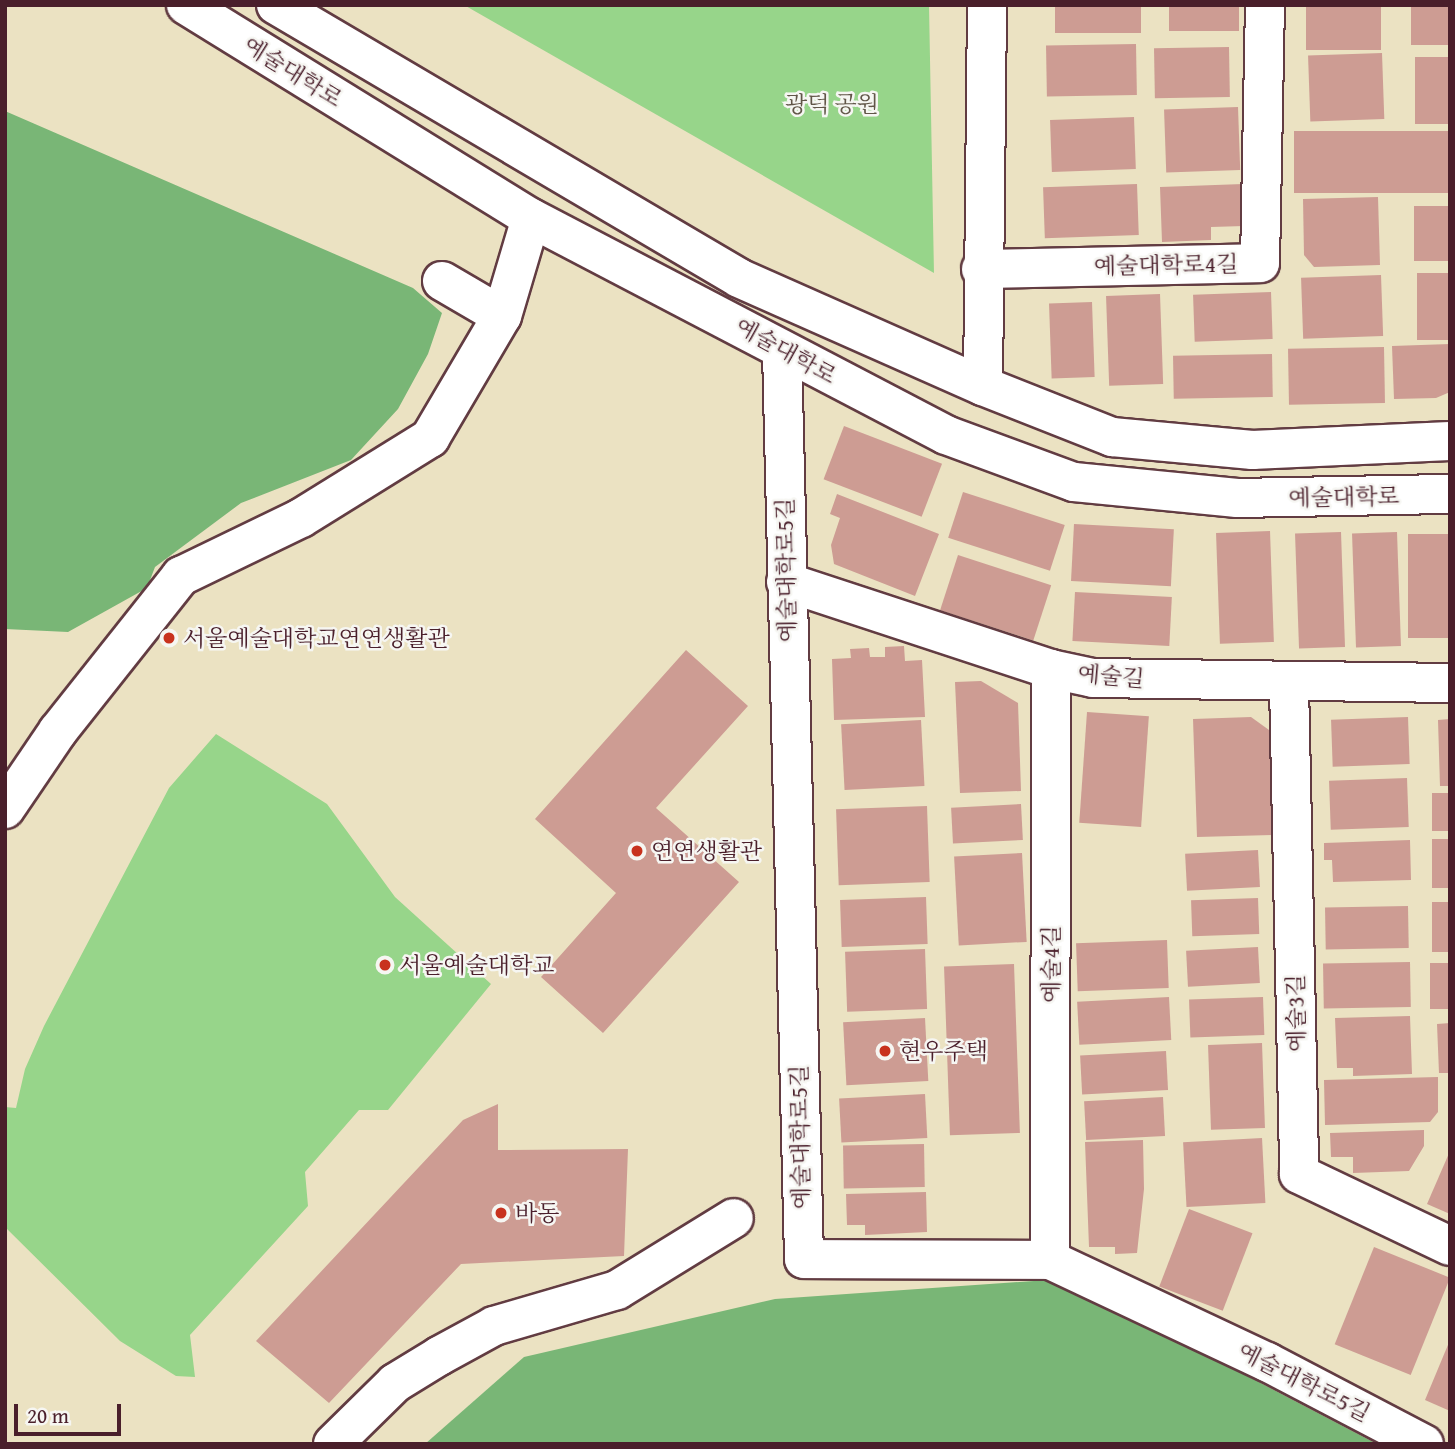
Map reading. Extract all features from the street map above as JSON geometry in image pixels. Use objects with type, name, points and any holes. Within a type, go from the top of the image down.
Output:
[{"type":"street","name":"예술대학로","points":[[186,5],[531,218],[946,435],[1074,482],[1237,498],[1450,494]]},
{"type":"street","name":"예술대학로","points":[[276,5],[738,278],[983,386],[1112,437],[1252,450],[1450,441]]},
{"type":"street","points":[[983,386],[981,269],[987,5]]},
{"type":"street","name":"예술대학로4길","points":[[981,269],[1260,264],[1265,5]]},
{"type":"street","points":[[5,809],[58,731],[181,576],[301,519],[430,438],[502,316],[531,218]]},
{"type":"street","points":[[442,281],[502,316]]},
{"type":"street","name":"예술대학로5길","points":[[782,351],[804,1259],[1050,1260],[1267,1362],[1424,1444]]},
{"type":"street","name":"예술길","points":[[786,582],[1051,669],[1093,678],[1289,684],[1450,684]]},
{"type":"street","name":"예술4길","points":[[1050,1260],[1051,669]]},
{"type":"street","name":"예술3길","points":[[1289,684],[1299,1174],[1450,1246]]},
{"type":"street","points":[[332,1444],[396,1383],[439,1356],[494,1326],[617,1290],[734,1218]]},
{"type":"green space","name":"광덕 공원","points":[[464,5],[929,5],[934,273]]},
{"type":"green space","points":[[5,111],[413,288],[442,313],[428,354],[398,409],[351,460],[241,503],[155,567],[147,588],[68,632],[5,629]]},
{"type":"green space","points":[[216,734],[327,804],[395,897],[491,984],[388,1110],[359,1110],[305,1172],[308,1206],[190,1335],[195,1377],[176,1376],[120,1341],[5,1227],[5,1107],[16,1108],[25,1069],[44,1026],[169,788]]},
{"type":"green space","points":[[1062,1279],[1377,1444],[425,1444],[524,1357],[775,1299]]},
{"type":"building","points":[[1055,5],[1141,5],[1141,33],[1055,33]]},
{"type":"building","points":[[1169,5],[1239,5],[1239,31],[1169,31]]},
{"type":"building","points":[[1306,5],[1381,5],[1381,50],[1306,50]]},
{"type":"building","points":[[1411,5],[1450,5],[1450,45],[1411,45]]},
{"type":"building","points":[[1136,44],[1137,95],[1047,97],[1046,46]]},
{"type":"building","points":[[1229,47],[1230,97],[1155,98],[1154,48]]},
{"type":"building","points":[[1382,53],[1384,119],[1310,122],[1308,56]]},
{"type":"building","points":[[1415,57],[1450,57],[1450,124],[1415,124]]},
{"type":"building","points":[[1238,107],[1240,170],[1166,173],[1164,110]]},
{"type":"building","points":[[1134,117],[1136,169],[1052,172],[1050,120]]},
{"type":"building","points":[[1294,131],[1450,131],[1450,193],[1294,193]]},
{"type":"building","points":[[1137,184],[1139,235],[1045,238],[1043,187]]},
{"type":"building","points":[[1243,184],[1244,226],[1211,227],[1211,240],[1162,242],[1160,187]]},
{"type":"building","points":[[1378,197],[1380,265],[1314,267],[1304,255],[1303,199]]},
{"type":"building","points":[[1414,206],[1450,206],[1450,261],[1414,261]]},
{"type":"building","points":[[1417,273],[1450,273],[1450,340],[1417,340]]},
{"type":"building","points":[[1381,275],[1383,336],[1303,339],[1301,278]]},
{"type":"building","points":[[1271,292],[1273,339],[1195,342],[1193,295]]},
{"type":"building","points":[[1160,294],[1163,384],[1109,386],[1106,296]]},
{"type":"building","points":[[1092,302],[1095,377],[1052,378],[1049,304]]},
{"type":"building","points":[[1450,344],[1450,392],[1436,398],[1394,399],[1392,346]]},
{"type":"building","points":[[1384,347],[1385,403],[1289,405],[1288,349]]},
{"type":"building","points":[[1272,354],[1273,397],[1174,399],[1173,356]]},
{"type":"building","points":[[844,426],[942,464],[922,517],[824,479]]},
{"type":"building","points":[[963,492],[1065,525],[1050,571],[948,538]]},
{"type":"building","points":[[837,494],[939,534],[915,596],[834,564],[831,545],[840,518],[830,514]]},
{"type":"building","points":[[1074,524],[1174,529],[1171,586],[1071,581]]},
{"type":"building","points":[[1270,531],[1274,642],[1220,644],[1216,533]]},
{"type":"building","points":[[1341,532],[1345,647],[1299,649],[1295,534]]},
{"type":"building","points":[[1397,532],[1401,646],[1356,648],[1352,534]]},
{"type":"building","points":[[1408,534],[1450,534],[1450,638],[1408,638]]},
{"type":"building","points":[[958,555],[1051,585],[1033,640],[940,610]]},
{"type":"building","points":[[1075,592],[1172,597],[1169,646],[1072,641]]},
{"type":"building","points":[[904,646],[905,661],[922,660],[925,717],[834,720],[832,659],[851,658],[850,649],[869,648],[870,657],[885,657],[885,647]]},
{"type":"building","name":"연연생활관","points":[[686,650],[748,706],[656,808],[739,882],[603,1033],[541,977],[616,893],[535,819]]},
{"type":"building","points":[[981,681],[1018,703],[1021,791],[960,793],[955,682]]},
{"type":"building","points":[[1087,712],[1149,716],[1141,827],[1079,823]]},
{"type":"building","points":[[1251,717],[1269,730],[1273,835],[1197,837],[1193,719]]},
{"type":"building","points":[[1408,717],[1410,764],[1333,767],[1331,720]]},
{"type":"building","points":[[1450,719],[1450,786],[1440,786],[1438,720]]},
{"type":"building","points":[[921,720],[924,786],[845,790],[841,724]]},
{"type":"building","points":[[1407,778],[1409,827],[1331,830],[1329,781]]},
{"type":"building","points":[[1432,793],[1450,793],[1450,831],[1432,831]]},
{"type":"building","points":[[1021,804],[1023,840],[953,844],[951,808]]},
{"type":"building","points":[[927,806],[930,882],[839,885],[836,809]]},
{"type":"building","points":[[1432,839],[1450,839],[1450,888],[1432,888]]},
{"type":"building","points":[[1410,840],[1411,880],[1333,882],[1332,860],[1324,860],[1324,843]]},
{"type":"building","points":[[1258,850],[1260,887],[1187,891],[1185,854]]},
{"type":"building","points":[[1022,853],[1027,942],[959,945],[954,857]]},
{"type":"building","points":[[926,897],[928,944],[842,947],[840,900]]},
{"type":"building","points":[[1258,898],[1259,934],[1192,936],[1191,900]]},
{"type":"building","points":[[1432,902],[1450,902],[1450,952],[1432,952]]},
{"type":"building","points":[[1408,906],[1409,948],[1326,949],[1325,907]]},
{"type":"building","points":[[1167,940],[1169,988],[1078,991],[1076,943]]},
{"type":"building","points":[[1258,947],[1260,983],[1188,987],[1186,951]]},
{"type":"building","points":[[925,949],[927,1009],[847,1012],[845,952]]},
{"type":"building","points":[[1410,962],[1411,1007],[1324,1009],[1323,964]]},
{"type":"building","points":[[1430,963],[1450,963],[1450,1009],[1430,1009]]},
{"type":"building","points":[[1014,964],[1020,1133],[950,1135],[944,966]]},
{"type":"building","points":[[1169,997],[1171,1040],[1079,1045],[1077,1002]]},
{"type":"building","points":[[1263,997],[1264,1035],[1190,1038],[1189,1000]]},
{"type":"building","points":[[1410,1016],[1412,1074],[1353,1076],[1353,1068],[1337,1068],[1335,1018]]},
{"type":"building","name":"현우주택","points":[[925,1018],[928,1081],[846,1085],[843,1022]]},
{"type":"building","points":[[1450,1023],[1450,1073],[1439,1073],[1437,1024]]},
{"type":"building","points":[[1262,1043],[1265,1128],[1211,1130],[1208,1045]]},
{"type":"building","points":[[1166,1051],[1168,1090],[1082,1094],[1080,1056]]},
{"type":"building","points":[[1438,1077],[1438,1112],[1430,1122],[1325,1125],[1324,1080]]},
{"type":"building","points":[[925,1094],[927,1138],[841,1142],[839,1099]]},
{"type":"building","points":[[1163,1097],[1165,1136],[1086,1140],[1084,1101]]},
{"type":"building","name":"바동","points":[[498,1104],[498,1150],[628,1149],[624,1256],[461,1264],[329,1403],[256,1341],[463,1120]]},
{"type":"building","points":[[1424,1130],[1424,1146],[1409,1171],[1353,1173],[1353,1157],[1331,1157],[1330,1133]]},
{"type":"building","points":[[1262,1138],[1265,1203],[1187,1207],[1183,1142]]},
{"type":"building","points":[[1143,1140],[1144,1189],[1137,1253],[1115,1254],[1115,1247],[1089,1247],[1085,1142]]},
{"type":"building","points":[[924,1144],[925,1187],[844,1188],[843,1145]]},
{"type":"building","points":[[1450,1151],[1450,1214],[1427,1204]]},
{"type":"building","points":[[926,1192],[927,1232],[865,1235],[865,1225],[847,1225],[846,1194]]},
{"type":"building","points":[[1189,1209],[1252,1233],[1223,1311],[1159,1286]]},
{"type":"building","points":[[1374,1247],[1450,1278],[1411,1375],[1335,1344]]},
{"type":"building","points":[[1450,1340],[1450,1411],[1425,1400]]},
{"type":"place","name":"서울예술대학교연연생활관","points":[[169,638]]},
{"type":"place","name":"연연생활관","points":[[637,851]]},
{"type":"place","name":"서울예술대학교","points":[[385,965]]},
{"type":"place","name":"현우주택","points":[[885,1051]]},
{"type":"place","name":"바동","points":[[501,1213]]}]
